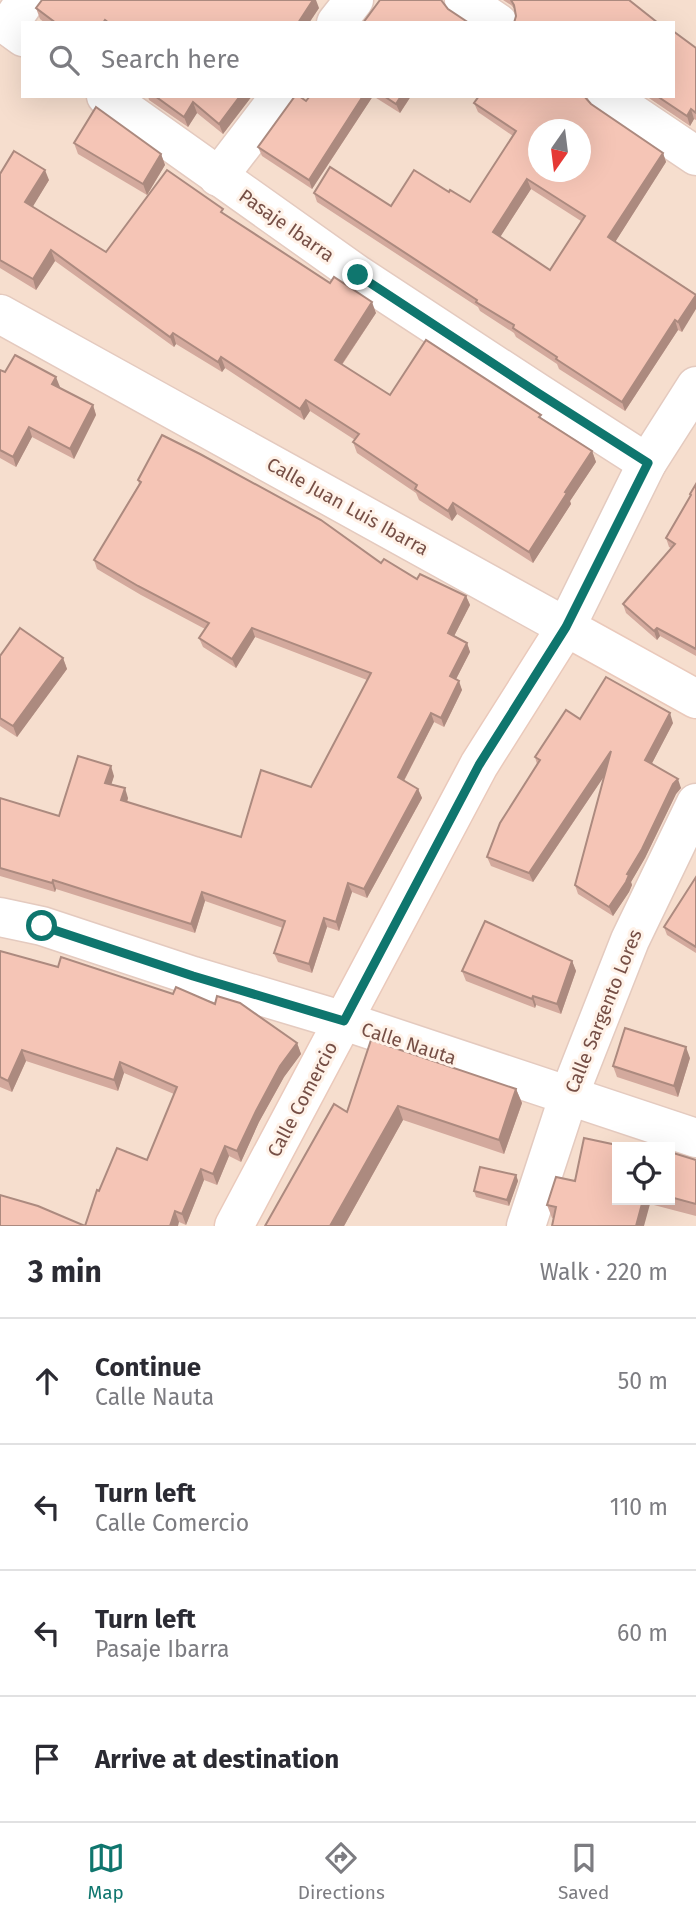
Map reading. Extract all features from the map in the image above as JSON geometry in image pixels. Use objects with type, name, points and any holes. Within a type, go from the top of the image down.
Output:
[{"type":"street","points":[[338,21],[354,0]]},
{"type":"street","points":[[464,0],[495,21]]},
{"type":"street","name":"Pasaje Ibarra","points":[[109,98],[358,275],[648,463]]},
{"type":"street","points":[[218,177],[278,98]]},
{"type":"street","points":[[610,98],[696,156]]},
{"type":"street","name":"Calle Juan Luis Ibarra","points":[[0,314],[696,699]]},
{"type":"street","name":"Calle Comercio","points":[[234,1226],[479,765],[566,627],[648,463],[696,386]]},
{"type":"street","name":"Calle Sargento Lores","points":[[526,1226],[569,1095],[630,940],[696,803]]},
{"type":"street","name":"Calle Nauta","points":[[0,917],[42,926],[193,976],[344,1021],[696,1138]]},
{"type":"shaded area","points":[[0,0],[696,0],[696,1226],[0,1226]]},
{"type":"building","points":[[42,0],[313,0],[299,21],[53,21],[36,8]]},
{"type":"building","points":[[380,0],[441,0],[448,9],[466,21],[364,21]]},
{"type":"building","points":[[511,0],[629,0],[655,21],[515,21],[514,5]]},
{"type":"building","points":[[675,32],[696,48],[696,113],[691,109],[687,116],[660,98],[675,98]]},
{"type":"building","points":[[158,98],[238,98],[219,124],[193,102],[184,117]]},
{"type":"building","points":[[294,98],[306,101],[308,98],[362,98],[309,180],[258,147]]},
{"type":"building","points":[[387,98],[400,98],[396,104]]},
{"type":"building","points":[[478,98],[586,98],[663,153],[608,237],[696,295],[678,322],[675,320],[622,402],[556,359],[557,357],[513,328],[514,325],[314,193],[330,167],[391,206],[414,170],[470,202],[516,131],[474,103]],"holes":[[[528,119],[591,119],[591,182],[532,182],[585,216],[550,270],[493,232],[528,180]]]},
{"type":"building","points":[[96,107],[161,154],[143,184],[74,143]]},
{"type":"building","points":[[14,151],[45,170],[25,202],[106,252],[167,170],[223,209],[221,212],[330,283],[334,277],[372,302],[335,360],[390,395],[426,340],[592,451],[529,552],[453,503],[448,511],[415,489],[417,485],[353,442],[359,434],[306,400],[300,409],[221,357],[218,362],[173,333],[170,337],[51,250],[33,279],[0,260],[0,174]]},
{"type":"building","points":[[15,355],[56,377],[52,384],[93,405],[70,449],[29,427],[13,457],[0,450],[0,370],[5,372]]},
{"type":"building","points":[[162,435],[321,520],[381,563],[384,559],[417,579],[420,574],[466,596],[448,633],[467,643],[450,676],[459,681],[441,718],[431,713],[398,777],[418,789],[364,889],[348,883],[336,922],[324,918],[309,964],[274,953],[285,921],[202,892],[191,924],[53,880],[52,883],[0,868],[0,798],[59,816],[78,756],[111,766],[105,783],[125,788],[121,800],[241,837],[261,770],[311,787],[371,673],[252,628],[232,659],[199,638],[209,623],[94,560],[141,482],[138,480]]},
{"type":"building","points":[[696,484],[696,649],[657,628],[654,631],[623,604],[675,544],[666,538]]},
{"type":"building","points":[[20,628],[63,658],[13,726],[0,718],[0,656]]},
{"type":"building","points":[[606,677],[670,713],[645,760],[678,779],[627,874],[629,875],[626,882],[609,907],[575,885],[611,751],[529,873],[487,857],[500,823],[540,760],[535,757],[566,710],[580,719]]},
{"type":"building","points":[[696,877],[696,947],[664,927]]},
{"type":"building","points":[[485,921],[572,961],[557,1004],[533,996],[532,999],[462,971]]},
{"type":"building","points":[[0,951],[58,967],[61,957],[173,994],[176,987],[215,1004],[217,996],[240,1003],[297,1043],[280,1066],[237,1151],[225,1146],[213,1174],[201,1169],[182,1214],[175,1211],[170,1226],[85,1226],[97,1190],[99,1191],[117,1148],[147,1160],[177,1087],[120,1062],[114,1080],[22,1050],[8,1081],[0,1077]]},
{"type":"building","points":[[625,1028],[686,1047],[674,1086],[613,1066]]},
{"type":"building","points":[[371,1040],[516,1089],[499,1140],[398,1106],[330,1226],[265,1226],[334,1104],[347,1112]]},
{"type":"building","points":[[584,1138],[612,1144],[612,1205],[642,1205],[636,1226],[552,1226],[556,1207],[547,1205],[556,1177],[575,1181]]},
{"type":"building","points":[[675,1154],[696,1160],[696,1204],[675,1198]]},
{"type":"building","points":[[480,1167],[516,1175],[507,1200],[474,1191]]},
{"type":"building","points":[[0,1195],[38,1206],[85,1226],[0,1226]]},
{"type":"route","points":[[42,926],[193,976],[344,1021],[479,765],[566,627],[648,463],[358,275]]}]
